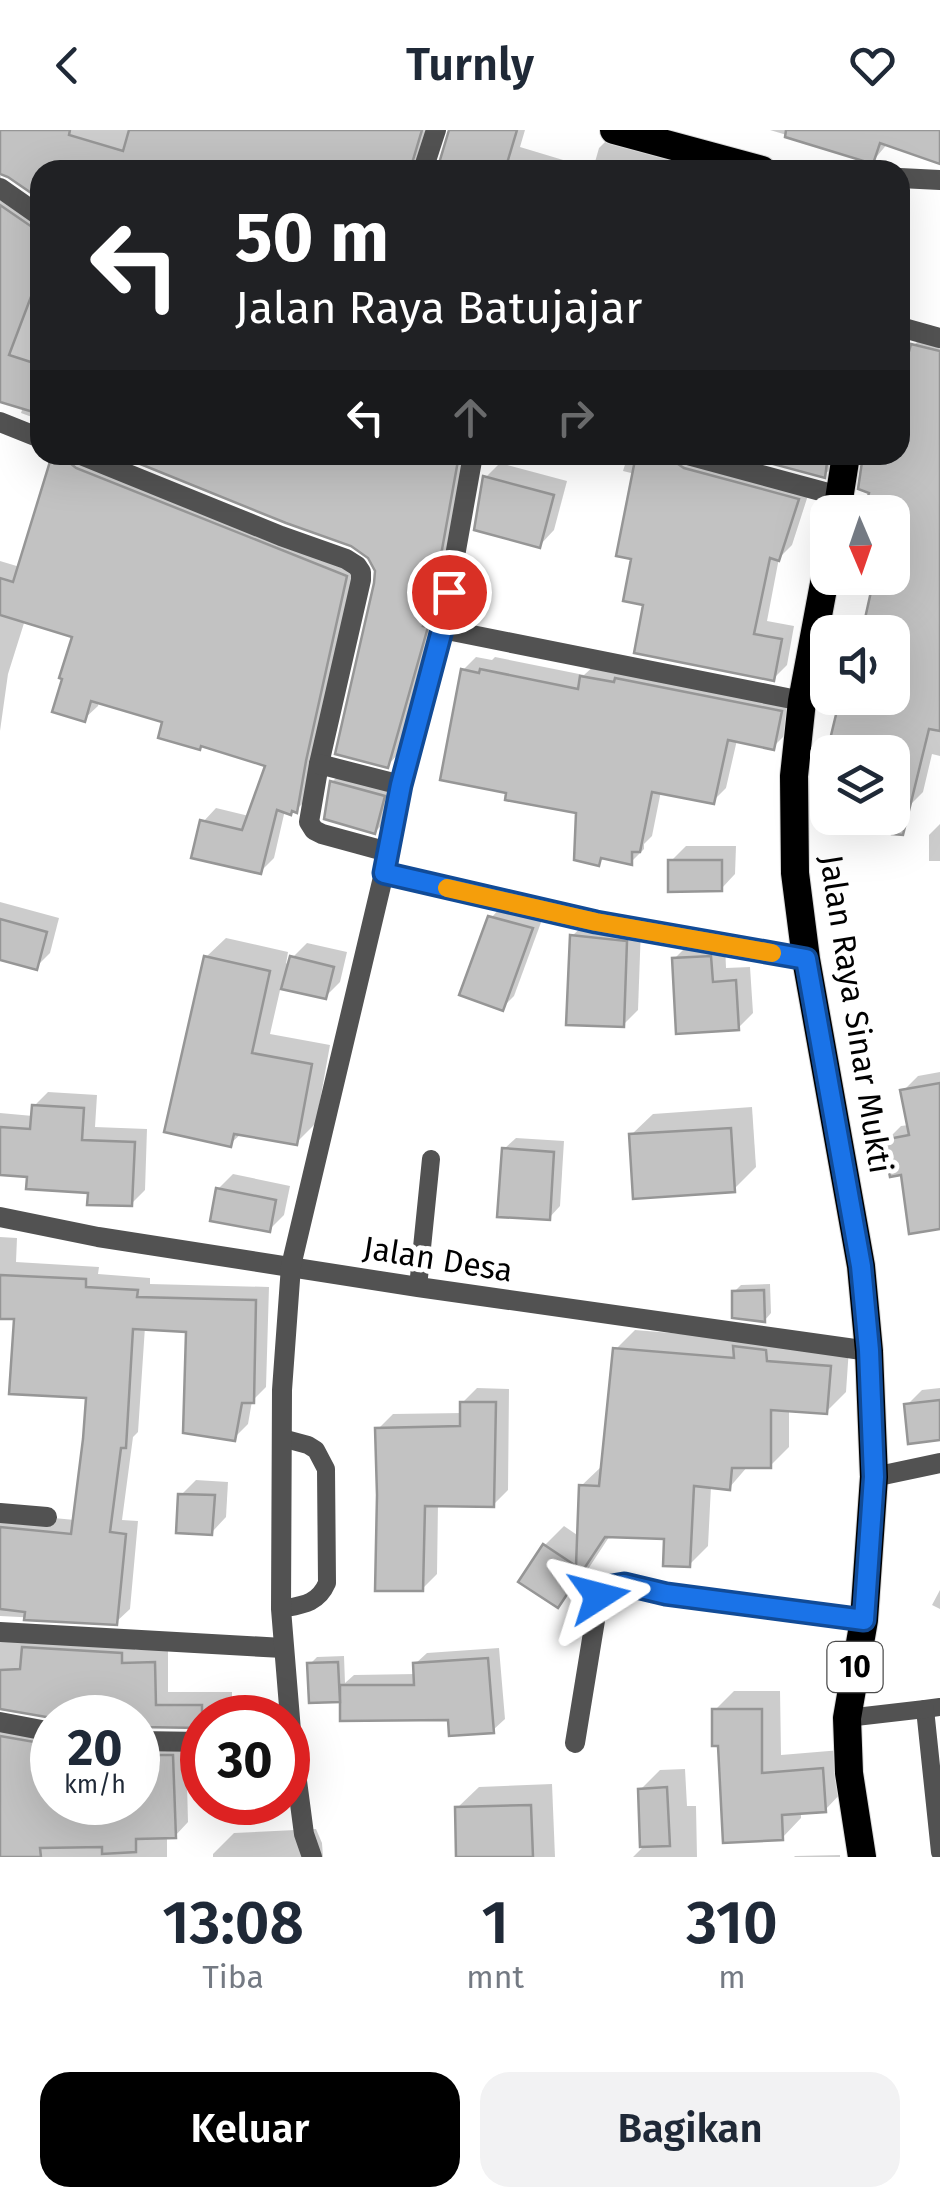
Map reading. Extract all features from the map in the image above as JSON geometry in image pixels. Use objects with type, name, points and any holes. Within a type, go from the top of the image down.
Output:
[{"type":"highway","points":[[614,130],[725,160]]},
{"type":"highway","points":[[839,495],[844,465]]},
{"type":"highway","name":"Jalan Raya Sinar Mukti","points":[[822,595],[802,701],[794,776],[796,873],[806,959],[861,1266],[874,1477]]},
{"type":"highway","name":"10","points":[[862,1857],[849,1773],[847,1718],[864,1620],[874,1477]]},
{"type":"street","points":[[426,160],[436,130]]},
{"type":"street","points":[[910,178],[940,180]]},
{"type":"street","points":[[0,188],[30,209]]},
{"type":"street","points":[[910,330],[940,338]]},
{"type":"street","points":[[0,422],[30,434]]},
{"type":"street","points":[[106,465],[346,560],[361,572],[319,764],[309,822],[314,830],[386,863],[596,922],[806,959]]},
{"type":"street","points":[[286,1695],[281,1609],[282,1390],[291,1266],[401,785],[442,630],[471,465]]},
{"type":"street","points":[[719,465],[810,495]]},
{"type":"street","points":[[442,630],[802,701]]},
{"type":"street","points":[[319,764],[401,785]]},
{"type":"street","name":"Jalan Desa","points":[[0,1217],[98,1237],[418,1287],[869,1350]]},
{"type":"street","points":[[874,1477],[940,1462]]},
{"type":"street","points":[[0,1513],[46,1517]]},
{"type":"street","points":[[575,1743],[599,1596],[612,1586],[624,1584],[666,1594],[864,1620]]},
{"type":"street","points":[[0,1632],[283,1648]]},
{"type":"street","points":[[0,1722],[30,1728]]},
{"type":"street","points":[[303,1825],[312,1857]]},
{"type":"lane","points":[[418,1287],[432,1160]]},
{"type":"lane","points":[[281,1609],[310,1604],[327,1583],[326,1469],[316,1450],[282,1438]]},
{"type":"lane","points":[[847,1718],[932,1708],[940,1852]]},
{"type":"building","points":[[0,130],[70,130],[69,135],[123,151],[129,130],[422,130],[413,160],[30,160],[30,192],[0,174]]},
{"type":"building","points":[[449,130],[517,130],[508,160],[440,160]]},
{"type":"building","points":[[786,130],[940,130],[940,164],[880,143],[874,160],[860,160],[785,137]]},
{"type":"building","points":[[0,205],[30,226],[30,299],[9,355],[30,362],[30,411],[0,402]]},
{"type":"building","points":[[911,344],[940,351],[940,731],[929,729],[910,806],[910,735],[831,735],[836,715],[910,715],[910,615],[866,615],[870,595],[910,595],[910,495],[868,495],[858,489],[862,465],[910,465]]},
{"type":"building","points":[[49,465],[72,465],[347,576],[297,813],[277,810],[261,874],[191,858],[200,820],[242,830],[265,766],[201,746],[200,750],[158,738],[162,722],[91,701],[85,722],[52,712],[72,637],[0,615],[0,578],[13,582]]},
{"type":"building","points":[[143,465],[457,465],[436,583],[423,626],[428,627],[388,768],[335,754],[375,571],[368,558],[351,546]]},
{"type":"building","points":[[634,465],[680,465],[799,499],[779,561],[770,558],[754,634],[782,639],[774,681],[634,653],[643,605],[623,601],[631,559],[616,556]]},
{"type":"building","points":[[777,465],[827,465],[825,478]]},
{"type":"building","points":[[483,476],[554,495],[540,548],[474,530]]},
{"type":"building","points":[[461,669],[479,673],[480,669],[578,689],[580,676],[614,682],[615,678],[782,711],[774,750],[728,740],[714,804],[652,792],[640,852],[632,852],[632,865],[601,858],[599,866],[574,860],[576,813],[505,800],[506,793],[440,780]]},
{"type":"building","points":[[330,781],[385,796],[375,834],[324,819]]},
{"type":"building","points":[[668,860],[722,860],[722,891],[668,892]]},
{"type":"building","points":[[488,916],[533,928],[503,1011],[459,995]]},
{"type":"building","points":[[0,919],[47,932],[37,970],[0,960]]},
{"type":"building","points":[[570,935],[627,941],[624,1027],[566,1025]]},
{"type":"building","points":[[204,956],[270,971],[252,1053],[312,1064],[297,1145],[234,1134],[231,1147],[164,1132]]},
{"type":"building","points":[[290,956],[334,967],[326,999],[281,989]]},
{"type":"building","points":[[711,956],[713,982],[736,980],[739,1030],[676,1034],[672,958]]},
{"type":"building","points":[[940,1083],[940,1229],[909,1234],[901,1175],[890,1177],[883,1140],[909,1135],[900,1090]]},
{"type":"building","points":[[32,1105],[84,1108],[82,1140],[135,1142],[132,1206],[87,1205],[88,1193],[26,1189],[27,1177],[0,1175],[0,1127],[30,1129]]},
{"type":"building","points":[[731,1128],[735,1192],[633,1199],[629,1134]]},
{"type":"building","points":[[502,1148],[554,1152],[550,1220],[497,1217]]},
{"type":"building","points":[[216,1188],[276,1200],[270,1232],[210,1221]]},
{"type":"building","points":[[0,1275],[86,1279],[86,1287],[138,1290],[137,1297],[256,1300],[254,1403],[242,1403],[235,1441],[183,1433],[186,1332],[133,1329],[126,1448],[121,1448],[110,1532],[126,1534],[117,1625],[24,1620],[25,1612],[0,1609],[0,1527],[71,1534],[86,1398],[9,1394],[14,1319],[0,1319]]},
{"type":"building","points":[[764,1290],[765,1322],[732,1318],[732,1291]]},
{"type":"building","points":[[733,1346],[766,1350],[767,1361],[831,1366],[827,1414],[771,1410],[771,1468],[732,1468],[730,1490],[694,1486],[690,1567],[663,1566],[664,1539],[605,1537],[558,1608],[518,1582],[543,1544],[576,1566],[579,1485],[599,1486],[613,1348],[734,1358]]},
{"type":"building","points":[[940,1400],[940,1440],[908,1444],[904,1404]]},
{"type":"building","points":[[460,1402],[496,1402],[494,1507],[425,1506],[423,1591],[375,1591],[375,1428],[460,1426]]},
{"type":"building","points":[[178,1494],[215,1495],[212,1535],[176,1533]]},
{"type":"building","points":[[22,1647],[122,1653],[122,1663],[155,1662],[156,1695],[30,1695],[30,1714],[0,1709],[0,1670],[20,1669]]},
{"type":"building","points":[[488,1658],[494,1733],[449,1736],[448,1720],[340,1721],[340,1685],[414,1685],[413,1663]]},
{"type":"building","points":[[338,1662],[340,1702],[310,1703],[307,1663]]},
{"type":"building","points":[[160,1705],[180,1705],[180,1728],[160,1727]]},
{"type":"building","points":[[712,1709],[762,1709],[762,1773],[823,1768],[826,1812],[782,1815],[783,1840],[723,1843],[718,1746],[712,1746]]},
{"type":"building","points":[[0,1736],[30,1741],[30,1825],[160,1825],[160,1755],[173,1755],[176,1838],[136,1839],[136,1852],[102,1854],[102,1847],[40,1848],[41,1857],[0,1857]]},
{"type":"building","points":[[667,1787],[670,1846],[640,1847],[638,1789]]},
{"type":"building","points":[[531,1805],[533,1857],[456,1857],[455,1807]]},
{"type":"slow traffic","points":[[447,888],[596,922],[772,953]]},
{"type":"route","points":[[449,592],[401,785],[384,873],[596,922],[806,959],[861,1266],[874,1477],[864,1620],[666,1594],[624,1584],[612,1586],[599,1596]]}]
